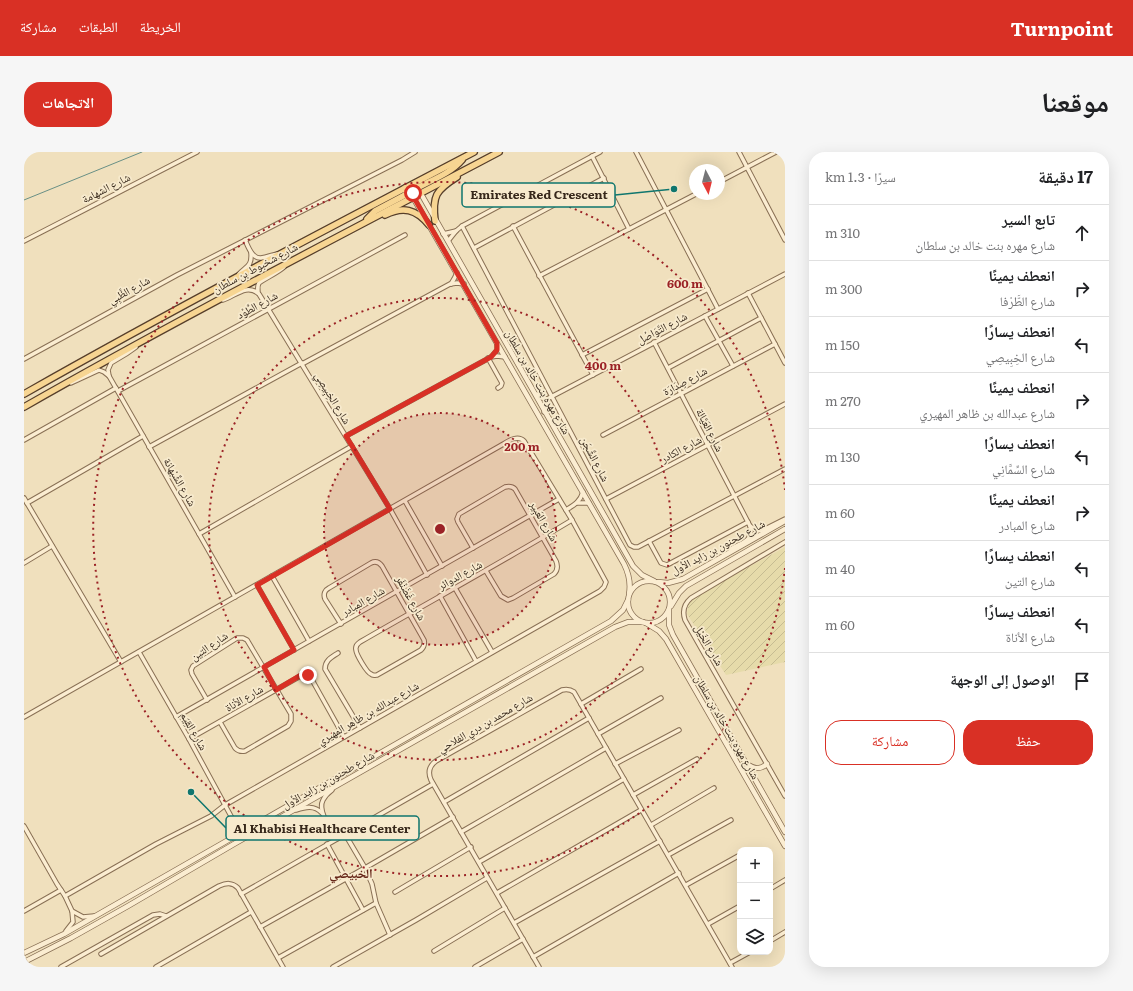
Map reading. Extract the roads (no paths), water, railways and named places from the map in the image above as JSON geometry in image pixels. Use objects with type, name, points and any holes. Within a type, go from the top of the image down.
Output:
[{"type":"main road","name":"شارع شخبوط بن سلطان","points":[[24,407],[212,303],[413,196],[417,188],[474,152]]},
{"type":"main road","name":"شارع شخبوط بن سلطان","points":[[24,394],[150,323],[280,253],[406,188],[417,188],[498,153]]},
{"type":"main road","points":[[435,221],[434,204],[437,195],[442,188],[498,153]]},
{"type":"main road","points":[[366,221],[375,211],[405,195],[407,192],[406,188]]},
{"type":"main road","points":[[333,238],[350,233],[389,213],[400,210],[418,214],[429,225]]},
{"type":"street","name":"شارع الشهامة","points":[[24,241],[197,152]]},
{"type":"street","name":"شارع الظَّبِي","points":[[24,359],[177,275],[415,152]]},
{"type":"street","points":[[448,241],[462,226],[600,152]]},
{"type":"street","points":[[636,152],[718,309]]},
{"type":"street","points":[[739,152],[785,240]]},
{"type":"street","points":[[725,179],[776,152]]},
{"type":"street","points":[[592,156],[629,229]]},
{"type":"street","points":[[474,248],[604,178]]},
{"type":"street","name":"شارع مهره بنت خالد بن سلطان","points":[[406,188],[413,196],[464,284],[626,569],[630,581],[629,594]]},
{"type":"street","name":"شارع مهره بنت خالد بن سلطان","points":[[417,188],[633,566],[642,575],[656,581]]},
{"type":"street","points":[[540,276],[689,198]]},
{"type":"street","name":"شارع الشَّجَن","points":[[462,226],[630,546],[636,547],[785,469]]},
{"type":"street","points":[[513,226],[593,375]]},
{"type":"street","points":[[780,231],[785,229]]},
{"type":"street","points":[[443,234],[456,231]]},
{"type":"street","name":"شارع الطَّوْد","points":[[24,440],[405,235]]},
{"type":"street","points":[[245,240],[256,257],[261,258],[280,253]]},
{"type":"street","points":[[238,276],[250,264],[252,253]]},
{"type":"street","points":[[259,294],[258,288],[261,281],[277,273],[291,261]]},
{"type":"street","points":[[450,284],[457,273]]},
{"type":"street","name":"شارع التَّوَاصُل","points":[[547,399],[785,274]]},
{"type":"street","points":[[149,447],[450,284],[464,284]]},
{"type":"street","points":[[212,303],[227,299],[246,289],[252,289],[259,294]]},
{"type":"street","points":[[582,355],[708,289]]},
{"type":"street","points":[[748,293],[785,363]]},
{"type":"street","name":"شارع الخِبِيصِي","points":[[259,294],[390,509],[427,575]]},
{"type":"street","points":[[705,316],[733,366]]},
{"type":"street","points":[[668,368],[761,318]]},
{"type":"street","points":[[109,376],[108,370],[111,363],[130,351],[142,341]]},
{"type":"street","name":"شارع العَيَّالة","points":[[654,342],[749,524]]},
{"type":"street","points":[[346,436],[489,358],[497,350],[497,343]]},
{"type":"street","name":"شارع صِدَارَة","points":[[603,435],[775,344]]},
{"type":"street","points":[[489,358],[500,356],[506,358]]},
{"type":"street","points":[[489,358],[502,383],[498,388]]},
{"type":"street","points":[[62,385],[77,381],[99,370],[109,376]]},
{"type":"street","name":"شارع الشَّبْهانة","points":[[109,376],[235,597]]},
{"type":"street","points":[[533,392],[542,398],[547,399],[544,412]]},
{"type":"street","name":"شارع الكادر","points":[[606,499],[785,404]]},
{"type":"street","points":[[27,503],[143,436]]},
{"type":"street","name":"شارع عبدالله بن ظاهر المهيري","points":[[24,717],[500,446],[518,438],[521,438],[524,441],[566,510],[606,584],[600,591],[225,805],[211,816],[65,896]]},
{"type":"street","points":[[199,534],[352,446]]},
{"type":"street","name":"شارع العَبِير","points":[[473,548],[458,522],[460,512],[505,487],[510,486],[515,489],[557,562],[556,571],[554,574],[508,600],[501,596],[486,570]]},
{"type":"street","points":[[566,510],[577,503],[583,492]]},
{"type":"street","points":[[24,498],[121,662]]},
{"type":"street","name":"شارع المبادر","points":[[176,717],[559,499]]},
{"type":"street","points":[[405,501],[442,566]]},
{"type":"street","points":[[577,503],[589,503]]},
{"type":"street","name":"شارع الدوائر","points":[[357,645],[572,520]]},
{"type":"street","points":[[749,524],[757,530],[763,530],[785,520]]},
{"type":"street","name":"شارع طحنون بن زايد الأول","points":[[656,581],[668,583],[683,579],[785,520]]},
{"type":"street","points":[[648,541],[661,563],[666,566],[749,524]]},
{"type":"street","points":[[725,555],[750,537],[752,532],[749,524]]},
{"type":"street","name":"شارع طحنون بن زايد الأول","points":[[670,608],[678,593],[686,586],[785,529]]},
{"type":"street","name":"شارع الخَيْل","points":[[785,542],[691,598],[685,604],[683,610],[685,620],[785,796]]},
{"type":"street","points":[[24,563],[52,546]]},
{"type":"street","name":"شارع غَضَنْفَر","points":[[340,624],[325,598],[325,590],[371,563],[375,562],[381,564],[424,640],[424,645],[421,650],[375,676],[368,673],[357,654],[357,645]]},
{"type":"street","points":[[272,576],[309,641]]},
{"type":"street","points":[[649,580],[656,581],[664,586],[668,591],[670,608],[660,620],[656,622],[644,622],[636,619],[631,614],[628,607],[629,594],[639,583],[649,580]]},
{"type":"street","points":[[257,585],[294,650]]},
{"type":"street","points":[[455,588],[492,652]]},
{"type":"street","points":[[440,596],[476,661]]},
{"type":"street","name":"شارع طحنون بن زايد الأول","points":[[24,953],[64,934],[611,621],[619,614],[628,600]]},
{"type":"street","name":"شارع مهره بنت خالد بن سلطان","points":[[670,608],[669,625],[673,635],[742,759],[785,832]]},
{"type":"street","name":"شارع طحنون بن زايد الأول","points":[[24,962],[72,938],[615,627],[628,622],[644,622]]},
{"type":"street","name":"شارع مهره بنت خالد بن سلطان","points":[[644,622],[659,631],[666,639],[785,846]]},
{"type":"street","name":"شارع التين","points":[[207,700],[192,674],[193,666],[238,638],[243,638],[249,642],[292,718],[288,726],[241,752],[237,750],[220,722]]},
{"type":"street","name":"شارع القِيَم","points":[[139,652],[232,818]]},
{"type":"street","points":[[338,653],[325,663],[325,668],[360,728]]},
{"type":"street","points":[[580,704],[641,669]]},
{"type":"street","name":"شارع الأناة","points":[[189,739],[301,675],[306,674],[310,676],[344,737]]},
{"type":"street","name":"شارع محمد بن دري الفلاحي","points":[[539,967],[433,784],[429,773],[433,763],[562,690],[568,689],[574,692],[731,965],[746,955]]},
{"type":"street","points":[[598,734],[661,698]]},
{"type":"street","points":[[444,802],[589,718]]},
{"type":"street","points":[[616,764],[679,730]]},
{"type":"street","points":[[461,832],[606,748]]},
{"type":"street","points":[[633,795],[697,758]]},
{"type":"street","points":[[742,759],[754,768],[761,768],[767,764]]},
{"type":"street","points":[[479,862],[624,779]]},
{"type":"street","points":[[241,894],[433,784]]},
{"type":"street","points":[[322,814],[321,806],[324,798],[337,785]]},
{"type":"street","points":[[651,825],[714,788]]},
{"type":"street","points":[[291,812],[309,807],[316,808],[322,814],[337,839]]},
{"type":"street","points":[[497,893],[641,810]]},
{"type":"street","points":[[260,927],[452,817]]},
{"type":"street","points":[[232,818],[240,823],[253,825]]},
{"type":"street","points":[[229,839],[234,827],[232,818]]},
{"type":"street","points":[[668,855],[731,820]]},
{"type":"street","points":[[24,826],[65,896],[72,911],[72,922],[64,934]]},
{"type":"street","points":[[345,834],[365,868],[372,884],[376,904],[390,934]]},
{"type":"street","points":[[514,923],[660,840]]},
{"type":"street","points":[[327,844],[363,910]]},
{"type":"street","points":[[394,892],[470,847]]},
{"type":"street","points":[[686,885],[737,857]]},
{"type":"street","points":[[533,957],[679,873]]},
{"type":"street","points":[[333,967],[487,878]]},
{"type":"street","points":[[773,887],[785,880]]},
{"type":"street","points":[[101,954],[227,883],[235,886],[241,894],[283,967]]},
{"type":"street","points":[[24,911],[61,890]]},
{"type":"street","points":[[278,958],[376,904]]},
{"type":"street","points":[[434,951],[505,908]]},
{"type":"street","points":[[708,924],[737,908]]},
{"type":"street","points":[[72,911],[83,916],[95,916]]},
{"type":"street","points":[[156,967],[251,912]]},
{"type":"street","points":[[61,967],[153,915],[160,914],[166,916]]},
{"type":"street","points":[[773,939],[785,932]]},
{"type":"street","points":[[475,967],[522,939]]},
{"type":"waterway","points":[[24,200],[142,152]]},
{"type":"place","name":"Emirates Red Crescent","points":[[674,189]]},
{"type":"place","name":"Al Khabisi Healthcare Center","points":[[191,792]]},
{"type":"district","name":"الخبيصي","points":[[351,873]]}]
